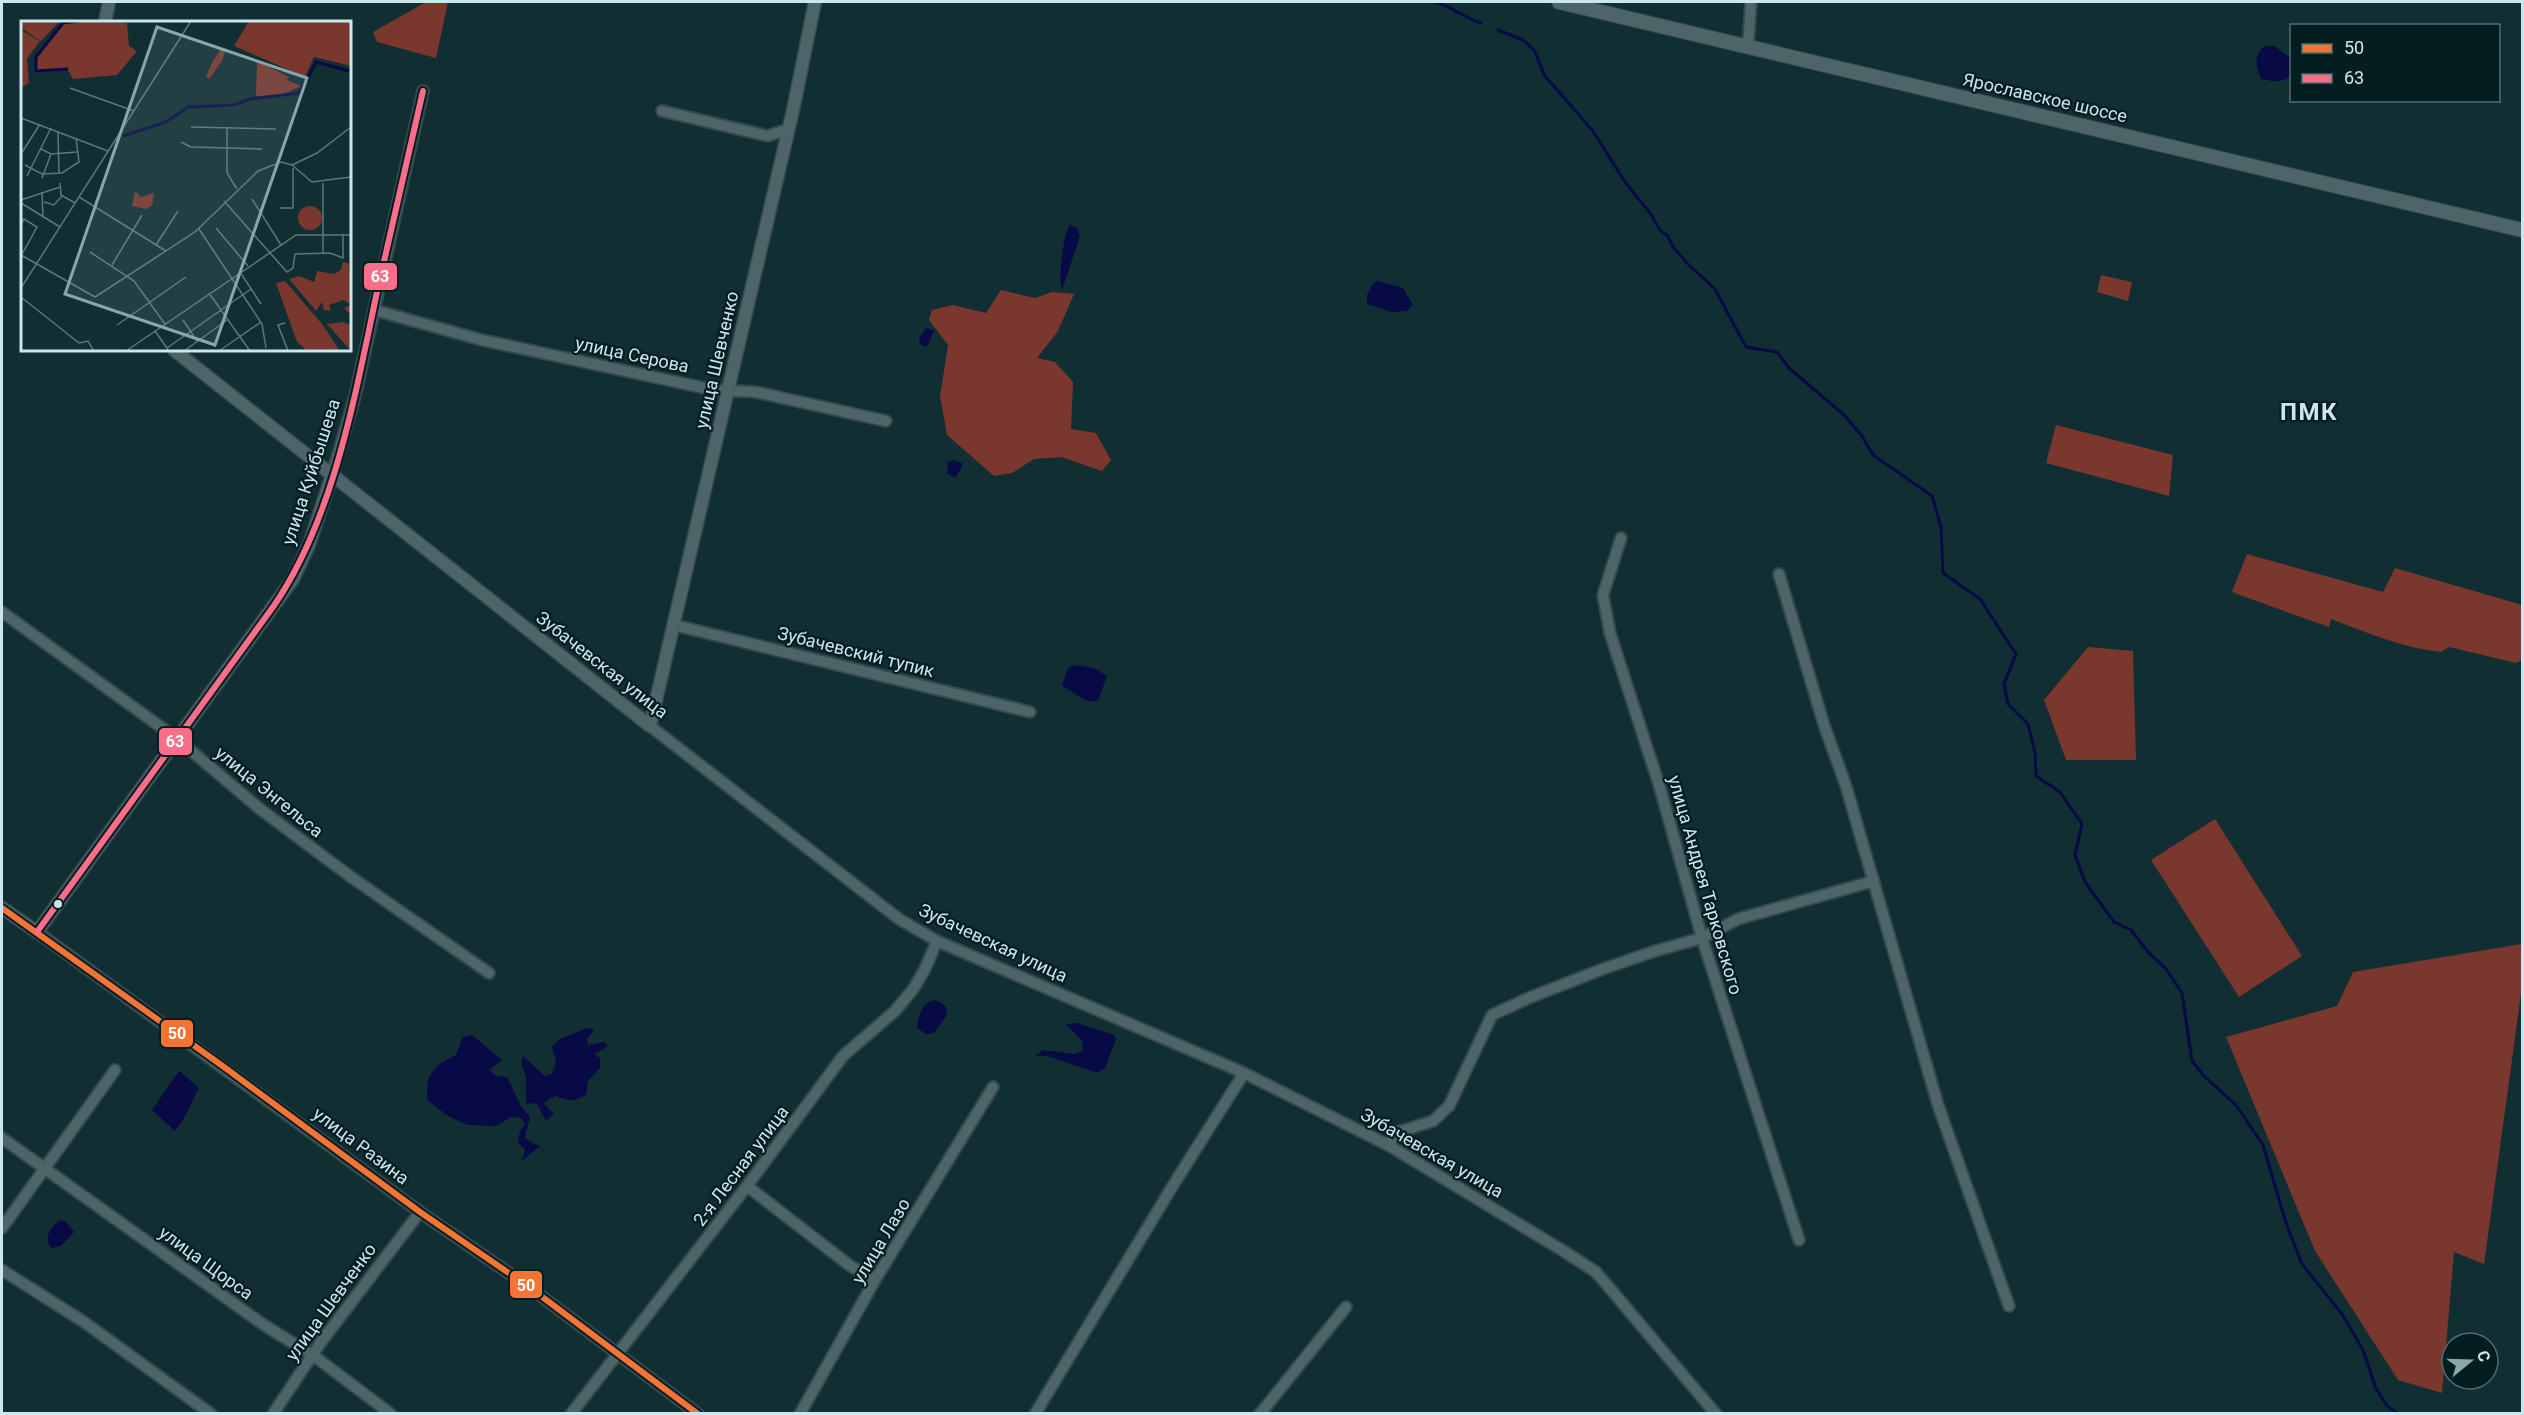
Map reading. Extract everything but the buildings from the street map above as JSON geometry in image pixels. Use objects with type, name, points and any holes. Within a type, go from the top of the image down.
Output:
[{"type":"main road","name":"Ярославское шоссе","points":[[1559,2],[2523,230]]},
{"type":"street","points":[[105,21],[109,2]]},
{"type":"street","name":"улица Шевченко","points":[[650,726],[729,390],[815,2]]},
{"type":"street","points":[[1748,46],[1751,2]]},
{"type":"street","name":"улица Куйбышева","points":[[38,932],[293,579],[309,545],[355,396],[423,91]]},
{"type":"street","points":[[662,111],[768,136],[788,129]]},
{"type":"street","name":"улица Серова","points":[[374,310],[483,340],[714,390],[756,392],[886,422]]},
{"type":"street","name":"Зубачевская улица","points":[[175,351],[650,726],[899,919],[937,941],[1189,1047],[1388,1145],[1596,1272],[1716,1413]]},
{"type":"street","name":"улица Андрея Тарковского","points":[[1621,538],[1603,595],[1610,633],[1660,788],[1702,938],[1799,1240]]},
{"type":"street","points":[[1779,574],[1824,725],[1846,786],[1938,1105],[2009,1306]]},
{"type":"street","name":"улица Энгельса","points":[[2,612],[176,738],[278,823],[489,973]]},
{"type":"street","name":"Зубачевский тупик","points":[[674,625],[1030,711]]},
{"type":"street","points":[[1388,1145],[1398,1132],[1433,1121],[1449,1106],[1492,1015],[1603,969],[1702,938],[1738,919],[1874,881]]},
{"type":"street","name":"улица Разина","points":[[2,908],[420,1212],[529,1287],[695,1413]]},
{"type":"street","name":"2-я Лесная улица","points":[[571,1413],[747,1186],[843,1056],[895,1011],[914,988],[937,941]]},
{"type":"street","points":[[2,1228],[115,1070]]},
{"type":"street","points":[[1035,1413],[1166,1196],[1244,1073]]},
{"type":"street","name":"улица Лазо","points":[[800,1413],[875,1280],[993,1087]]},
{"type":"street","name":"улица Щорса","points":[[2,1138],[264,1325],[314,1356],[391,1413]]},
{"type":"street","points":[[747,1186],[849,1265],[875,1280]]},
{"type":"street","name":"улица Шевченко","points":[[273,1413],[314,1356],[321,1342],[420,1212]]},
{"type":"street","points":[[2,1270],[84,1322],[211,1413]]},
{"type":"street","points":[[1260,1413],[1346,1307]]},
{"type":"shaded area","points":[[426,2],[448,2],[436,58],[377,42],[373,32]]},
{"type":"shaded area","points":[[2265,46],[2274,46],[2290,57],[2288,78],[2277,81],[2261,79],[2257,57]]},
{"type":"shaded area","points":[[1070,225],[1077,228],[1080,236],[1062,290],[1062,258]]},
{"type":"shaded area","points":[[2101,275],[2132,282],[2128,301],[2097,292]]},
{"type":"shaded area","points":[[1378,281],[1403,288],[1413,305],[1407,311],[1391,312],[1367,304],[1367,295],[1373,283]]},
{"type":"shaded area","points":[[1001,290],[1035,298],[1052,292],[1074,294],[1058,331],[1037,358],[1055,362],[1073,382],[1071,429],[1096,433],[1111,460],[1102,471],[1061,457],[1034,459],[1012,473],[994,476],[947,435],[940,396],[948,345],[929,320],[932,310],[953,305],[986,313]]},
{"type":"shaded area","points":[[926,328],[934,330],[925,347],[920,344],[919,338]]},
{"type":"shaded area","points":[[2056,425],[2173,455],[2169,496],[2046,463]]},
{"type":"shaded area","points":[[953,460],[962,463],[955,478],[947,473],[948,462]]},
{"type":"shaded area","points":[[2247,554],[2383,592],[2395,568],[2522,605],[2522,660],[2516,663],[2449,647],[2441,652],[2413,647],[2331,619],[2329,627],[2232,592]]},
{"type":"shaded area","points":[[2088,647],[2133,651],[2136,760],[2066,760],[2044,700]]},
{"type":"shaded area","points":[[1075,665],[1094,668],[1107,676],[1098,701],[1087,701],[1062,686],[1068,668]]},
{"type":"shaded area","points":[[2215,819],[2302,956],[2239,997],[2151,860]]},
{"type":"shaded area","points":[[2522,944],[2522,987],[2484,1264],[2454,1252],[2447,1331],[2440,1331],[2440,1391],[2442,1393],[2398,1380],[2315,1251],[2226,1037],[2337,1006],[2353,972]]},
{"type":"shaded area","points":[[935,1000],[947,1009],[946,1016],[934,1033],[926,1034],[917,1028],[918,1019],[924,1007]]},
{"type":"shaded area","points":[[1077,1023],[1114,1035],[1116,1039],[1105,1068],[1097,1073],[1047,1056],[1035,1056],[1043,1050],[1075,1054],[1083,1051],[1082,1041],[1066,1024]]},
{"type":"shaded area","points":[[587,1028],[594,1030],[587,1039],[588,1045],[604,1042],[608,1046],[594,1054],[600,1058],[600,1068],[588,1081],[586,1095],[571,1100],[556,1096],[550,1098],[544,1104],[554,1114],[546,1120],[537,1104],[526,1103],[526,1077],[521,1062],[523,1056],[545,1076],[552,1074],[556,1062],[552,1046],[560,1039]]},
{"type":"shaded area","points":[[472,1035],[502,1060],[489,1070],[497,1076],[507,1077],[521,1106],[530,1117],[525,1137],[540,1146],[522,1161],[525,1150],[518,1142],[520,1131],[525,1125],[522,1118],[511,1117],[496,1126],[467,1125],[448,1116],[428,1101],[427,1085],[432,1072],[441,1063],[456,1055],[463,1037]]},
{"type":"shaded area","points":[[179,1071],[199,1088],[175,1131],[152,1110]]},
{"type":"shaded area","points":[[60,1220],[66,1222],[74,1232],[61,1246],[51,1248],[48,1240],[49,1232]]},
{"type":"waterway","points":[[1435,2],[1481,23]]},
{"type":"waterway","points":[[1498,30],[1523,40],[1534,50],[1545,76],[1593,131],[1625,182],[1650,213],[1660,230],[1668,236],[1673,247],[1688,264],[1715,289],[1746,347],[1777,352],[1789,368],[1844,415],[1862,436],[1873,455],[1932,496],[1941,527],[1943,573],[1980,599],[2016,654],[2004,684],[2008,704],[2028,724],[2035,753],[2036,776],[2060,792],[2082,824],[2075,855],[2085,882],[2114,922],[2131,930],[2149,953],[2166,969],[2182,993],[2192,1061],[2204,1076],[2236,1105],[2263,1145],[2286,1223],[2302,1264],[2342,1314],[2363,1350],[2376,1389],[2388,1407],[2399,1414]]},
{"type":"transit line","name":"63","points":[[37,932],[273,607],[312,535],[327,496],[351,414],[423,91]]},
{"type":"transit line","name":"50","points":[[2,908],[224,1067],[420,1212],[529,1287],[698,1414]]},
{"type":"district","name":"ПМК","points":[[2309,412]]}]
